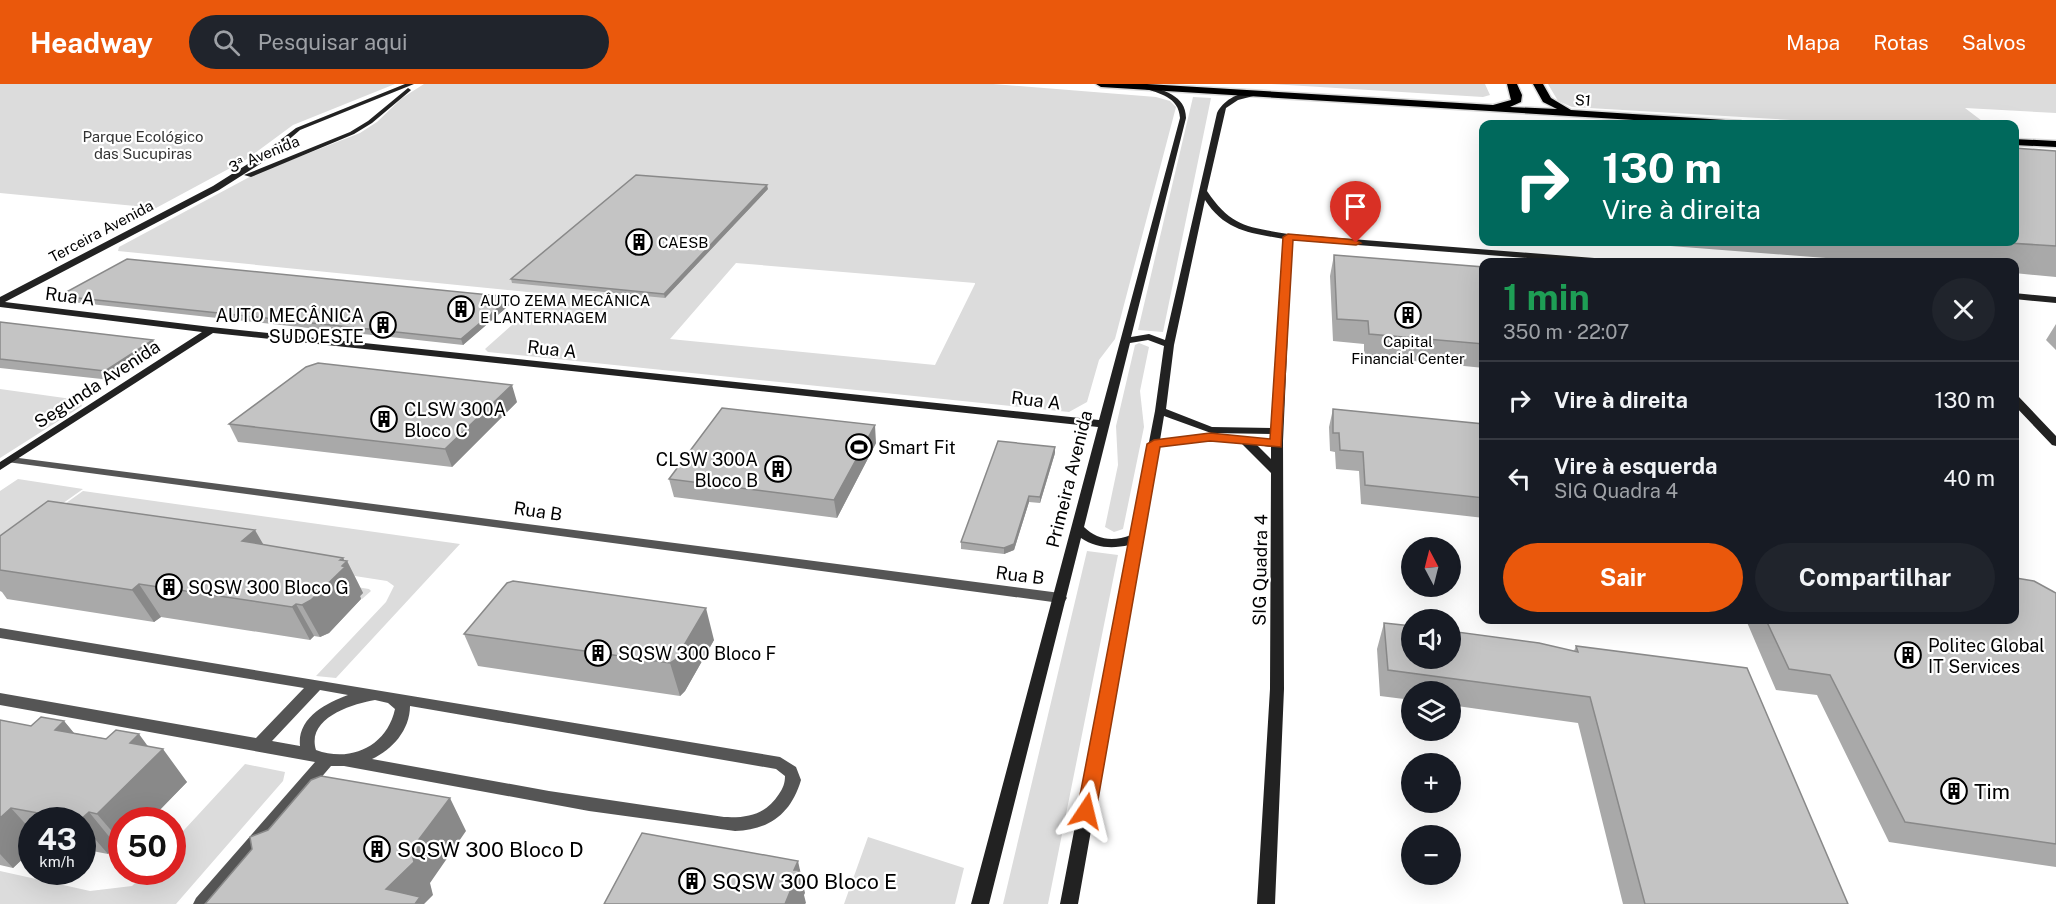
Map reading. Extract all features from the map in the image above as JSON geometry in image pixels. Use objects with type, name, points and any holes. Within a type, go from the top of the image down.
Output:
[{"type":"highway","name":"S1","points":[[1101,84],[1676,120]]},
{"type":"highway","points":[[1489,108],[1516,102],[1517,95],[1512,84]]},
{"type":"highway","points":[[1538,84],[1547,100],[1578,114]]},
{"type":"highway","points":[[2019,142],[2056,144]]},
{"type":"street","name":"3ª Avenida","points":[[216,188],[298,129],[411,84]]},
{"type":"street","name":"3ª Avenida","points":[[216,188],[352,133],[385,111],[398,96],[417,84]]},
{"type":"street","name":"Primeira Avenida","points":[[980,904],[1184,110],[1179,101],[1170,95],[1144,87]]},
{"type":"street","points":[[1069,904],[1160,411],[1169,345],[1202,189],[1222,108],[1232,99],[1259,94]]},
{"type":"street","points":[[354,107],[374,107],[385,111]]},
{"type":"street","points":[[280,144],[301,149],[324,146]]},
{"type":"street","name":"Terceira Avenida","points":[[0,302],[216,188]]},
{"type":"street","points":[[1202,189],[1214,209],[1225,220],[1243,228],[1288,237],[1556,258]]},
{"type":"street","name":"SIG Quadra 4","points":[[1266,904],[1277,689],[1277,437],[1288,237]]},
{"type":"street","points":[[2019,296],[2056,300]]},
{"type":"street","name":"Rua A","points":[[0,302],[211,330],[1102,424]]},
{"type":"street","name":"Segunda Avenida","points":[[5,463],[211,330]]},
{"type":"street","points":[[1125,341],[1149,336],[1169,345]]},
{"type":"street","points":[[2019,403],[2056,443]]},
{"type":"street","points":[[1160,411],[1211,430],[1277,437]]},
{"type":"street","points":[[1154,444],[1210,437],[1242,439],[1277,437]]},
{"type":"street","points":[[1242,439],[1278,474]]},
{"type":"street","name":"Rua B","points":[[5,463],[1060,598]]},
{"type":"street","points":[[1077,527],[1085,536],[1101,543],[1125,543],[1137,537]]},
{"type":"street","points":[[0,633],[780,763],[790,771],[793,777],[792,784],[777,810],[766,819],[746,824],[730,823],[639,812],[347,761],[317,758],[259,745],[0,699]]},
{"type":"street","points":[[259,745],[316,685]]},
{"type":"street","points":[[317,758],[306,740],[314,724],[331,709],[352,698],[375,694]]},
{"type":"street","points":[[347,761],[371,753],[390,739],[402,722],[403,708],[393,698]]},
{"type":"street","points":[[202,904],[317,758]]},
{"type":"green space","name":"Parque Ecológico das Sucupiras","points":[[0,84],[395,84],[293,125],[247,159],[156,208],[0,193]]},
{"type":"green space","points":[[424,84],[993,84],[1156,97],[1170,101],[1176,107],[1115,339],[1099,360],[1087,402],[1069,412],[488,352],[485,349],[547,294],[118,251],[119,247],[255,174],[360,133],[377,122],[402,98]],"holes":[[[736,263],[975,283],[935,365],[670,339]]]},
{"type":"green space","points":[[1271,84],[1485,84],[1490,95],[1483,97]]},
{"type":"green space","points":[[1548,84],[2056,84],[2056,113],[1965,108],[1981,120],[1791,120],[1572,107],[1558,101]]},
{"type":"green space","points":[[1193,97],[1211,98],[1163,332],[1138,330]]},
{"type":"green space","points":[[1139,343],[1149,347],[1140,391],[1144,427],[1123,529],[1114,532],[1105,527],[1118,465],[1116,426],[1135,345]]},
{"type":"green space","points":[[0,389],[79,400],[82,406],[0,458]]},
{"type":"green space","points":[[18,479],[83,489],[0,548],[0,491]]},
{"type":"green space","points":[[83,491],[460,544],[336,678],[316,676],[386,602],[394,586],[387,581],[271,563],[262,572],[369,589],[371,591],[362,599],[46,551],[0,550]]},
{"type":"green space","points":[[1087,551],[1118,555],[1048,904],[1003,904]]},
{"type":"green space","points":[[245,764],[285,772],[283,781],[176,904],[0,904],[0,871],[18,875],[18,885],[63,885],[90,891],[133,885],[186,885],[186,828]]},
{"type":"green space","points":[[868,837],[964,868],[955,904],[844,904]]},
{"type":"building","points":[[2019,148],[2056,151],[2056,246],[2019,244]]},
{"type":"building","name":"CAESB","points":[[636,175],[767,185],[664,294],[511,279]]},
{"type":"building","name":"Capital Financial Center","points":[[1334,255],[1479,267],[1479,344],[1369,334],[1368,321],[1337,319]]},
{"type":"building","points":[[127,259],[511,297],[461,339],[59,296]]},
{"type":"building","points":[[0,322],[153,340],[105,371],[0,359]]},
{"type":"building","name":"CLSW 300A Bloco C","points":[[318,363],[512,385],[445,449],[229,424],[306,367]]},
{"type":"building","name":"CLSW 300A Bloco B","points":[[722,408],[875,425],[834,500],[669,479]]},
{"type":"building","points":[[1333,409],[1479,424],[1479,497],[1365,485],[1363,452],[1340,450],[1339,433],[1333,433]]},
{"type":"building","points":[[998,441],[1055,447],[1040,497],[1029,496],[1014,544],[1004,548],[961,542]]},
{"type":"building","points":[[48,501],[255,530],[242,541],[343,558],[340,560],[347,561],[342,566],[345,567],[311,600],[292,607],[139,584],[132,590],[0,570],[0,536]]},
{"type":"building","points":[[2019,578],[2034,581],[2056,593],[2056,844],[1905,822],[1830,675],[1789,669],[1768,624],[2019,624]]},
{"type":"building","points":[[513,581],[706,608],[676,659],[670,663],[464,634],[507,583]]},
{"type":"building","points":[[1384,623],[1401,625],[1401,669],[1461,669],[1461,632],[1539,643],[1578,652],[1576,646],[1747,668],[1848,904],[1645,904],[1590,697],[1388,670]]},
{"type":"building","points":[[41,717],[64,721],[55,730],[106,739],[116,730],[139,734],[130,743],[163,749],[97,814],[96,807],[18,807],[18,809],[11,808],[0,818],[0,720],[31,726]]},
{"type":"building","points":[[321,776],[450,798],[411,850],[414,862],[386,889],[420,897],[415,904],[205,904],[252,849],[250,837],[268,830],[311,780]]},
{"type":"building","points":[[642,833],[798,861],[794,870],[799,870],[785,904],[604,904]]},
{"type":"place","name":"CAESB","points":[[639,242]]},
{"type":"place","name":"AUTO ZEMA MECÂNICA E LANTERNAGEM","points":[[461,309]]},
{"type":"place","name":"Capital Financial Center","points":[[1408,315]]},
{"type":"place","name":"AUTO MECÂNICA SUDOESTE","points":[[383,325]]},
{"type":"place","name":"CLSW 300A Bloco C","points":[[384,419]]},
{"type":"place","name":"Smart Fit","points":[[859,447]]},
{"type":"place","name":"CLSW 300A Bloco B","points":[[778,469]]},
{"type":"place","name":"SQSW 300 Bloco G","points":[[169,587]]},
{"type":"place","name":"SQSW 300 Bloco F","points":[[598,653]]},
{"type":"place","name":"Politec Global IT Services","points":[[1908,655]]},
{"type":"place","name":"Tim","points":[[1954,791]]},
{"type":"place","name":"SQSW 300 Bloco D","points":[[377,849]]},
{"type":"place","name":"SQSW 300 Bloco E","points":[[692,881]]},
{"type":"route","points":[[1086,811],[1154,444],[1210,437],[1277,444],[1288,237],[1356,243]]}]
